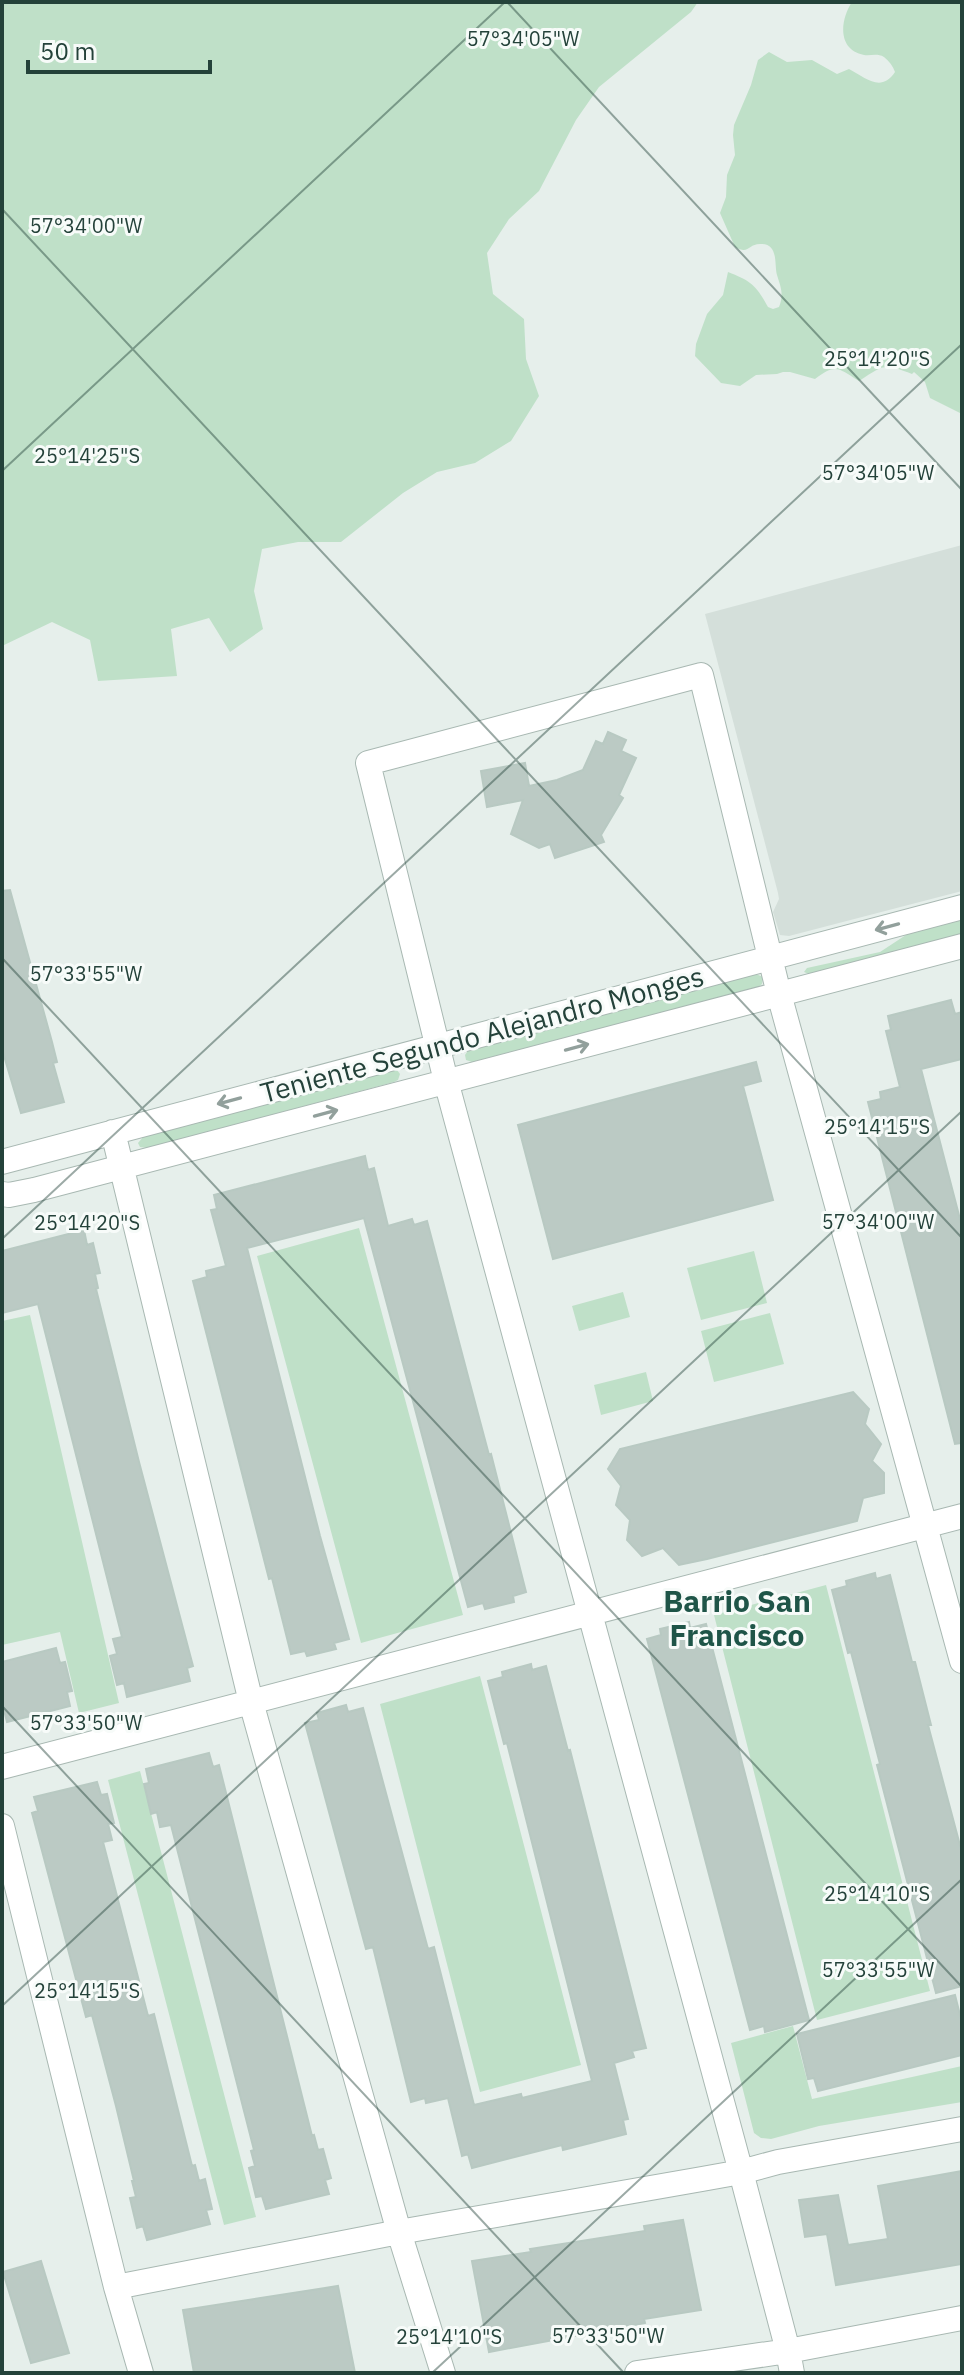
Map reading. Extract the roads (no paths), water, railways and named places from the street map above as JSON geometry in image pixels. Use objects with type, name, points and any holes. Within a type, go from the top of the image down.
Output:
[{"type":"street","points":[[790,2362],[446,1081],[368,763],[701,675],[779,994],[962,1661]]},
{"type":"street","name":"Teniente Segundo Alejandro Monges","points":[[13,1159],[962,907]]},
{"type":"street","name":"Teniente Segundo Alejandro Monges","points":[[2,1194],[34,1190],[962,946]]},
{"type":"street","points":[[113,1132],[251,1702],[399,2232],[443,2373]]},
{"type":"street","points":[[2,1767],[962,1516]]},
{"type":"street","points":[[2,1826],[116,2287],[141,2373]]},
{"type":"street","points":[[116,2287],[962,2129]]},
{"type":"street","points":[[637,2373],[790,2362],[962,2318]]},
{"type":"district","name":"Barrio San Francisco","points":[[737,1617]]}]
